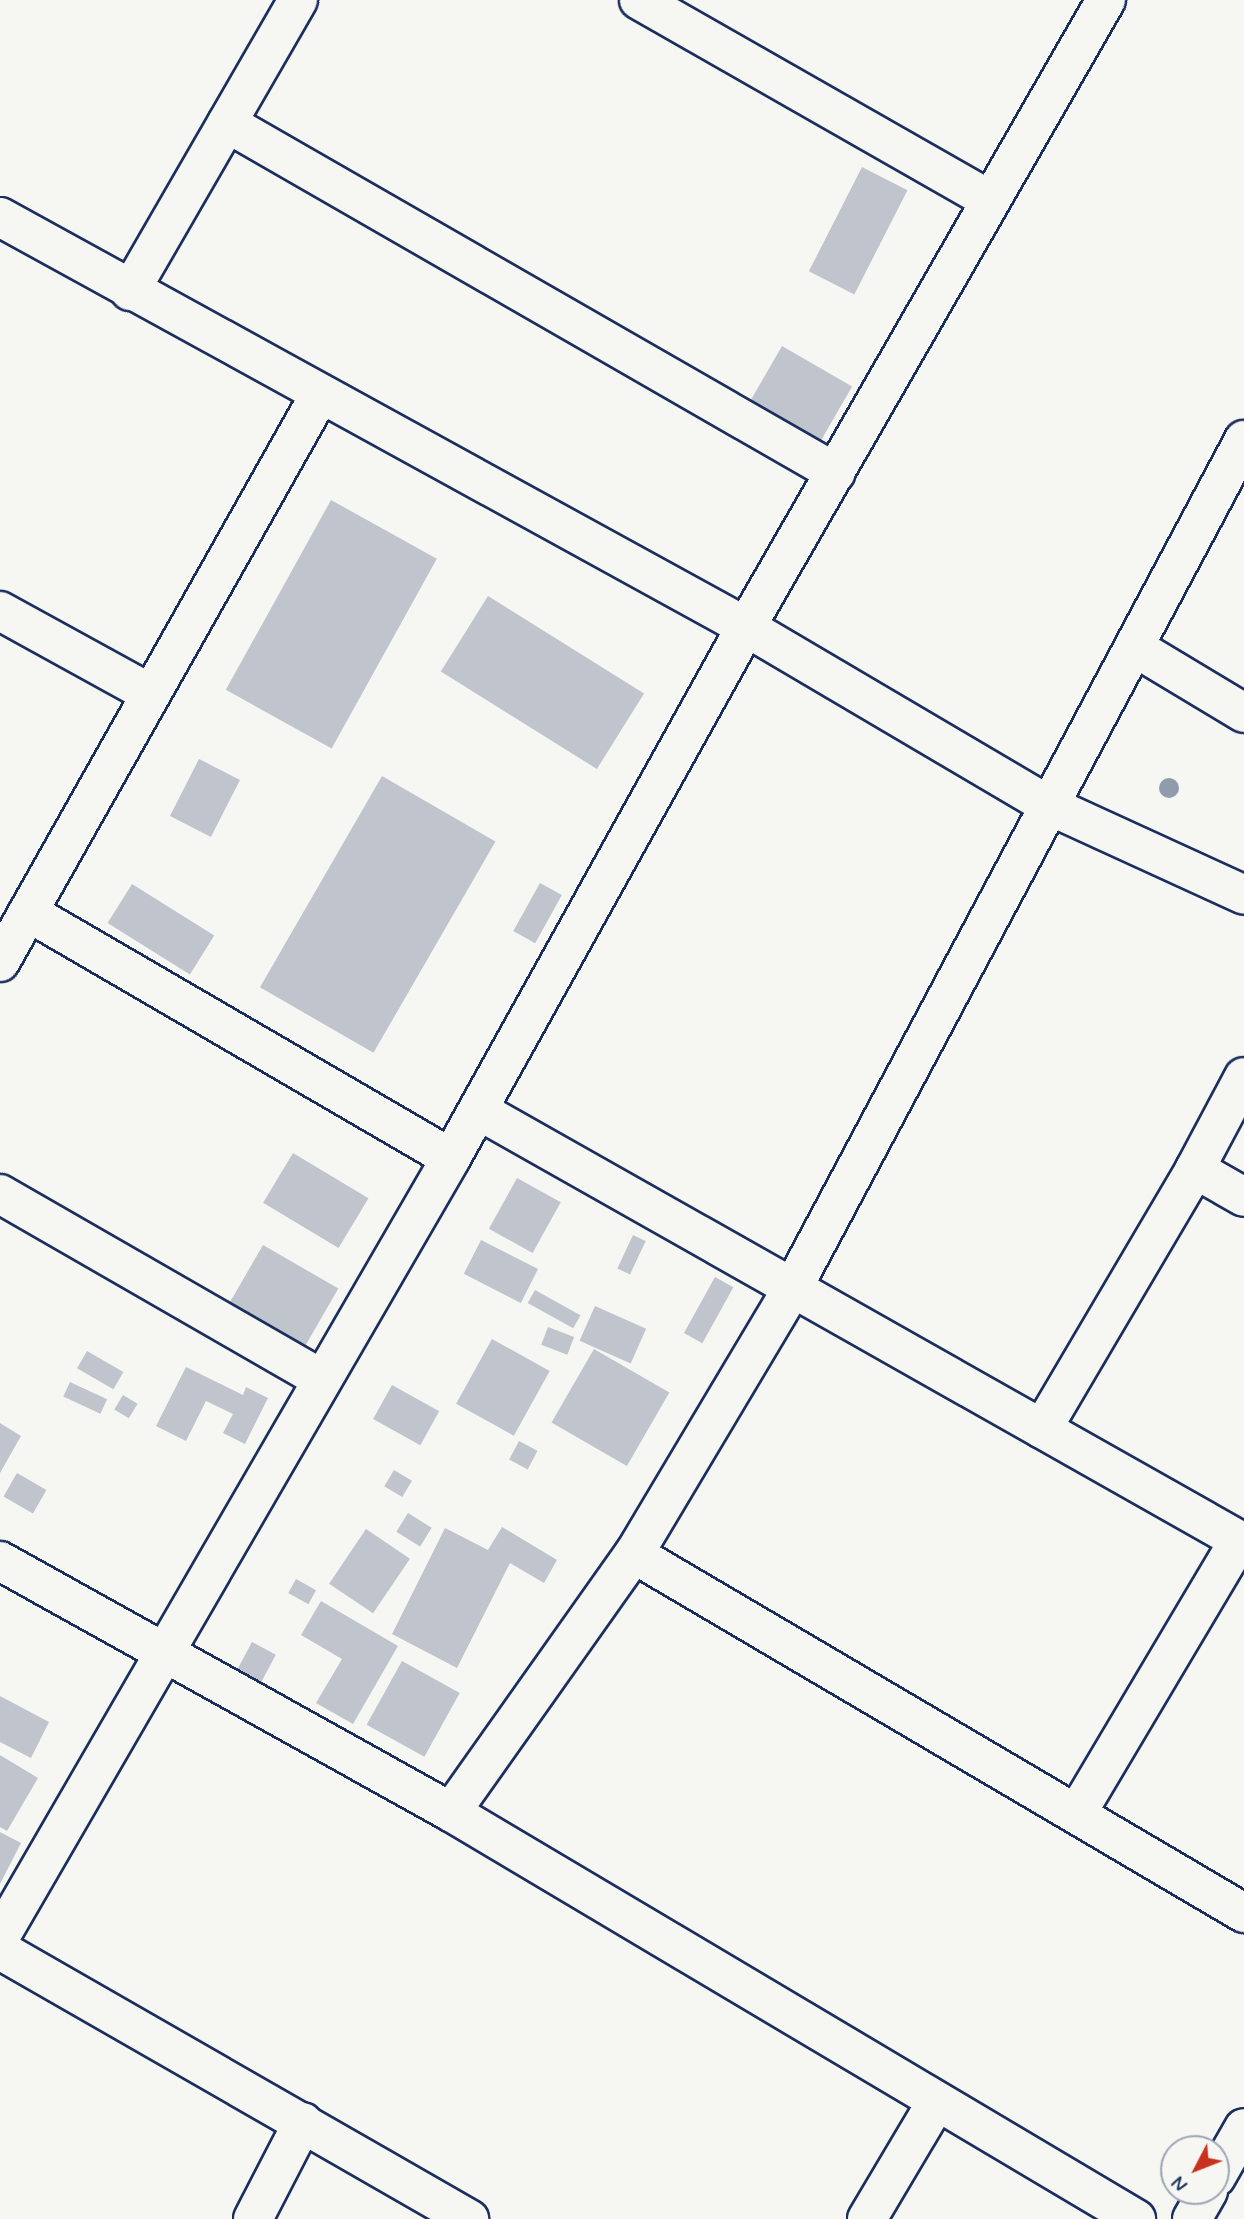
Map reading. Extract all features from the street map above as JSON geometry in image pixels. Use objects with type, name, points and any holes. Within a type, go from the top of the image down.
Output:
[{"type":"street","points":[[130,292],[298,0]]},
{"type":"street","points":[[639,0],[989,200]]},
{"type":"street","points":[[0,1937],[451,1158],[746,627],[1106,0]]},
{"type":"street","points":[[227,123],[836,472]]},
{"type":"street","points":[[0,217],[319,396],[746,627],[1050,806],[1244,895]]},
{"type":"street","points":[[0,962],[319,396]]},
{"type":"street","points":[[451,1812],[634,1554],[792,1289],[1136,648],[1244,440]]},
{"type":"street","points":[[4,622],[151,694]]},
{"type":"street","points":[[1136,648],[1244,713]]},
{"type":"street","points":[[28,912],[451,1158]]},
{"type":"street","points":[[1042,1429],[1195,1169],[1244,1076]]},
{"type":"street","points":[[478,1110],[1242,1541],[1077,1813]]},
{"type":"street","points":[[1195,1169],[1244,1197]]},
{"type":"street","points":[[0,1194],[322,1379]]},
{"type":"street","points":[[634,1554],[1244,1913]]},
{"type":"street","points":[[0,1561],[163,1655],[451,1812],[936,2103],[1136,2219]]},
{"type":"street","points":[[0,1950],[469,2219]]},
{"type":"street","points":[[867,2219],[936,2103]]},
{"type":"street","points":[[253,2219],[303,2122]]},
{"type":"street","points":[[1230,2152],[1244,2128]]},
{"type":"building","points":[[862,167],[907,190],[854,294],[809,271]]},
{"type":"building","points":[[782,346],[852,387],[821,441],[750,401]]},
{"type":"building","points":[[331,500],[437,559],[332,748],[226,690]]},
{"type":"building","points":[[488,596],[644,694],[597,769],[441,671]]},
{"type":"building","points":[[199,759],[240,780],[211,837],[170,816]]},
{"type":"building","points":[[382,776],[495,842],[373,1053],[260,987]]},
{"type":"building","points":[[540,883],[562,895],[535,943],[513,931]]},
{"type":"building","points":[[132,884],[214,935],[190,974],[108,923]]},
{"type":"building","points":[[293,1153],[368,1198],[339,1248],[263,1203]]},
{"type":"building","points":[[517,1178],[561,1202],[533,1253],[489,1229]]},
{"type":"building","points":[[633,1235],[646,1241],[630,1274],[617,1269]]},
{"type":"building","points":[[481,1240],[538,1269],[521,1303],[464,1274]]},
{"type":"building","points":[[263,1245],[338,1288],[297,1360],[222,1316]]},
{"type":"building","points":[[715,1277],[733,1287],[702,1343],[684,1333]]},
{"type":"building","points":[[535,1290],[580,1315],[573,1328],[528,1303]]},
{"type":"building","points":[[595,1306],[646,1329],[631,1363],[580,1341]]},
{"type":"building","points":[[548,1327],[574,1337],[567,1355],[541,1345]]},
{"type":"building","points":[[492,1339],[550,1371],[514,1436],[456,1404]]},
{"type":"building","points":[[594,1349],[669,1392],[627,1466],[552,1423]]},
{"type":"building","points":[[87,1351],[123,1372],[113,1389],[77,1368]]},
{"type":"building","points":[[186,1367],[243,1395],[246,1387],[268,1398],[245,1444],[223,1433],[233,1414],[206,1401],[186,1441],[156,1426]]},
{"type":"building","points":[[70,1382],[107,1399],[100,1414],[63,1397]]},
{"type":"building","points":[[392,1385],[439,1411],[420,1445],[373,1419]]},
{"type":"building","points":[[123,1395],[138,1404],[129,1418],[114,1410]]},
{"type":"building","points":[[0,1423],[21,1436],[0,1473]]},
{"type":"building","points":[[519,1441],[538,1451],[528,1469],[509,1460]]},
{"type":"building","points":[[394,1470],[412,1481],[402,1497],[384,1486]]},
{"type":"building","points":[[17,1473],[46,1490],[33,1513],[4,1496]]},
{"type":"building","points":[[408,1513],[432,1528],[420,1546],[396,1532]]},
{"type":"building","points":[[502,1527],[557,1560],[544,1583],[510,1563],[457,1668],[392,1634],[445,1528],[488,1550]]},
{"type":"building","points":[[366,1529],[410,1559],[373,1613],[329,1584]]},
{"type":"building","points":[[296,1579],[316,1590],[308,1604],[288,1593]]},
{"type":"building","points":[[321,1601],[398,1646],[353,1724],[316,1703],[342,1659],[301,1635]]},
{"type":"building","points":[[252,1642],[276,1655],[258,1688],[234,1676]]},
{"type":"building","points":[[402,1661],[460,1693],[424,1757],[367,1725]]},
{"type":"building","points":[[0,1696],[49,1722],[31,1758],[0,1742]]},
{"type":"building","points":[[0,1755],[38,1778],[7,1831],[0,1827]]},
{"type":"building","points":[[0,1832],[21,1843],[0,1884]]}]
